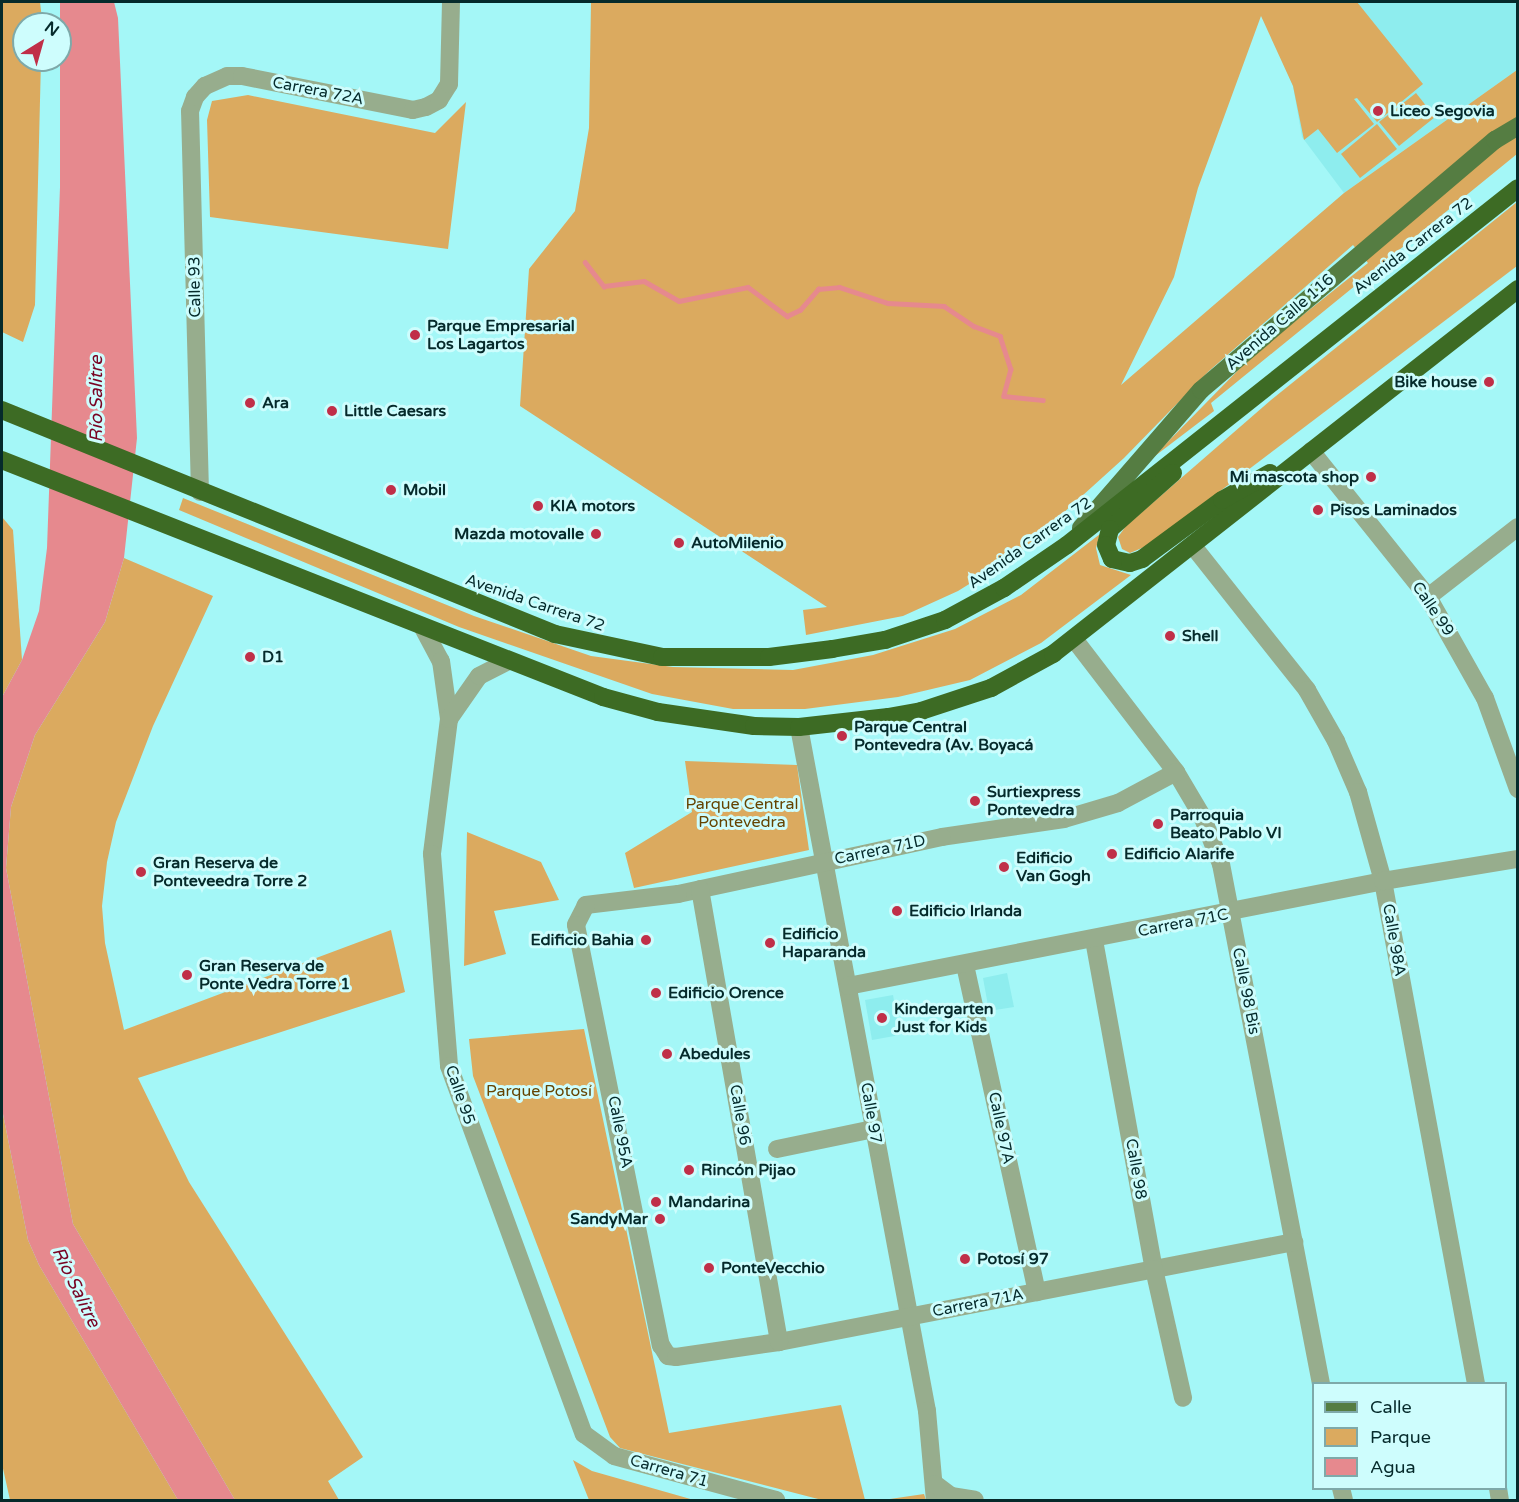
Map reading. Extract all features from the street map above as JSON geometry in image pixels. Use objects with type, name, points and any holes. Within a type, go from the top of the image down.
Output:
[{"type":"highway","name":"Avenida Carrera 72","points":[[2,410],[555,634],[662,657],[769,657],[885,640],[973,607],[1067,545],[1518,188]]},
{"type":"highway","points":[[9,463],[603,697],[658,712],[707,721],[799,727],[888,717],[963,698],[1020,674],[1074,639],[1518,289]]},
{"type":"highway","points":[[1209,433],[1151,495],[1110,529],[1106,545],[1112,559],[1130,564],[1142,559],[1222,500],[1311,451]]},
{"type":"main road","name":"Avenida Calle 116","points":[[1067,545],[1201,390],[1495,140],[1518,126]]},
{"type":"street","name":"Carrera 72A","points":[[205,86],[227,76],[242,76],[413,110],[433,103],[449,84],[451,2]]},
{"type":"street","name":"Calle 93","points":[[200,492],[190,111],[195,97],[205,86]]},
{"type":"street","name":"Calle 99","points":[[1311,451],[1428,597],[1485,698],[1518,789]]},
{"type":"street","points":[[1428,597],[1518,527]]},
{"type":"street","name":"Calle 98A","points":[[1192,546],[1307,690],[1330,731],[1358,792],[1383,881],[1476,1382]]},
{"type":"street","name":"Calle 95","points":[[422,626],[441,661],[448,719],[432,854],[449,1066],[584,1434],[598,1447]]},
{"type":"street","name":"Calle 98 Bis","points":[[1074,639],[1176,772],[1206,826],[1221,864],[1321,1382]]},
{"type":"street","name":"Calle 95","points":[[448,719],[479,676],[508,661]]},
{"type":"street","name":"Calle 97","points":[[799,727],[927,1411],[935,1492]]},
{"type":"street","name":"Carrera 71D","points":[[580,913],[590,904],[700,889],[942,837],[1064,819],[1118,803],[1176,772]]},
{"type":"street","name":"Carrera 71C","points":[[848,986],[1232,913],[1383,881],[1518,859]]},
{"type":"street","name":"Calle 96","points":[[700,889],[779,1342]]},
{"type":"street","name":"Calle 95A","points":[[580,913],[576,925],[663,1351]]},
{"type":"street","name":"Calle 98","points":[[1094,940],[1154,1269],[1183,1398]]},
{"type":"street","name":"Calle 97A","points":[[965,965],[1037,1292]]},
{"type":"street","points":[[777,1149],[874,1130]]},
{"type":"street","name":"Carrera 71A","points":[[663,1351],[676,1357],[779,1342],[1294,1242]]},
{"type":"street","name":"Carrera 71","points":[[598,1447],[614,1456],[776,1500]]},
{"type":"street","points":[[935,1492],[975,1500]]},
{"type":"shaded area","name":"Liceo Segovia","points":[[1280,2],[1517,2],[1517,70],[1344,193],[1302,137],[1293,86],[1262,15]]},
{"type":"shaded area","points":[[1007,973],[1014,1007],[989,1011],[983,978]]},
{"type":"shaded area","name":"Kindergarten Just for Kids","points":[[893,995],[900,1035],[872,1040],[865,1000]]},
{"type":"green space","points":[[2,2],[40,2],[41,12],[12,12],[12,72],[41,72],[35,305],[23,342],[2,332]]},
{"type":"green space","points":[[591,2],[1357,2],[1423,84],[1377,122],[1357,98],[1354,99],[1374,124],[1337,153],[1318,129],[1304,140],[1293,86],[1261,16],[1198,188],[1174,277],[1121,385],[1344,193],[1517,70],[1517,154],[1211,403],[1214,411],[1151,459],[1254,354],[1368,263],[1353,245],[1209,371],[1124,458],[1019,553],[958,591],[903,616],[806,635],[803,610],[827,607],[520,406],[529,269],[575,211],[589,128]]},
{"type":"green space","points":[[1416,93],[1435,117],[1399,146],[1379,122]]},
{"type":"green space","points":[[248,95],[435,133],[466,102],[448,249],[210,217],[207,120],[212,101]]},
{"type":"green space","points":[[1377,124],[1397,149],[1360,178],[1341,154]]},
{"type":"green space","points":[[1517,202],[1517,266],[1149,545],[1130,553],[1122,549],[1118,537],[1126,526],[1271,400]]},
{"type":"green space","points":[[183,498],[474,616],[591,656],[673,667],[793,670],[873,655],[955,629],[1021,595],[1100,534],[1096,548],[1100,565],[1131,575],[1041,643],[970,680],[898,697],[805,709],[733,709],[652,694],[459,627],[179,510]]},
{"type":"green space","points":[[2,517],[13,530],[22,660],[2,697]]},
{"type":"green space","points":[[124,558],[213,596],[153,726],[116,822],[107,862],[102,906],[105,943],[124,1030],[391,930],[405,992],[138,1078],[189,1182],[363,1457],[328,1481],[339,1500],[235,1500],[73,1224],[6,868],[11,807],[35,735],[105,622]]},
{"type":"green space","name":"Parque Central Pontevedra","points":[[685,761],[797,765],[809,850],[634,888],[625,853],[692,812]]},
{"type":"green space","points":[[467,832],[541,862],[559,900],[494,911],[506,954],[464,966]]},
{"type":"green space","name":"Parque Potosí","points":[[584,1029],[669,1433],[841,1405],[865,1500],[822,1500],[620,1448],[610,1437],[473,1076],[469,1039]]},
{"type":"green space","points":[[2,1109],[28,1240],[39,1265],[178,1500],[10,1500],[2,1464]]},
{"type":"green space","points":[[573,1460],[592,1471],[694,1500],[589,1500]]},
{"type":"green space","points":[[924,1494],[926,1500],[883,1500]]},
{"type":"water","name":"Río Salitre","points":[[60,2],[114,2],[118,18],[137,438],[124,558],[105,622],[35,735],[11,807],[6,868],[73,1224],[235,1500],[178,1500],[39,1265],[28,1240],[2,1109],[2,697],[22,660],[39,611],[47,548],[60,187],[60,72],[72,72],[72,12],[60,12]]},
{"type":"waterway","points":[[585,262],[604,286],[644,281],[679,301],[748,287],[787,316],[800,310],[818,289],[839,287],[888,303],[944,306],[974,326],[1000,336],[1011,369],[1004,396],[1043,400]]},
{"type":"place","name":"Liceo Segovia","points":[[1378,111]]},
{"type":"place","name":"Parque Empresarial Los Lagartos","points":[[415,335]]},
{"type":"place","name":"Bike house","points":[[1489,382]]},
{"type":"place","name":"Ara","points":[[250,403]]},
{"type":"place","name":"Little Caesars","points":[[332,411]]},
{"type":"place","name":"Mi mascota shop","points":[[1371,477]]},
{"type":"place","name":"Mobil","points":[[391,490]]},
{"type":"place","name":"KIA motors","points":[[538,506]]},
{"type":"place","name":"Pisos Laminados","points":[[1318,510]]},
{"type":"place","name":"Mazda motovalle","points":[[596,534]]},
{"type":"place","name":"AutoMilenio","points":[[679,543]]},
{"type":"place","name":"Shell","points":[[1170,636]]},
{"type":"place","name":"D1","points":[[250,657]]},
{"type":"place","name":"Parque Central Pontevedra (Av. Boyacá","points":[[842,736]]},
{"type":"place","name":"Surtiexpress Pontevedra","points":[[975,801]]},
{"type":"place","name":"Parroquia Beato Pablo VI","points":[[1158,824]]},
{"type":"place","name":"Edificio Alarife","points":[[1112,854]]},
{"type":"place","name":"Edificio Van Gogh","points":[[1004,867]]},
{"type":"place","name":"Gran Reserva de Ponteveedra Torre 2","points":[[141,872]]},
{"type":"place","name":"Edificio Irlanda","points":[[897,911]]},
{"type":"place","name":"Edificio Bahia","points":[[646,940]]},
{"type":"place","name":"Edificio Haparanda","points":[[770,943]]},
{"type":"place","name":"Gran Reserva de Ponte Vedra Torre 1","points":[[187,975]]},
{"type":"place","name":"Edificio Orence","points":[[656,993]]},
{"type":"place","name":"Kindergarten Just for Kids","points":[[882,1018]]},
{"type":"place","name":"Abedules","points":[[667,1054]]},
{"type":"place","name":"Rincón Pijao","points":[[689,1170]]},
{"type":"place","name":"Mandarina","points":[[656,1202]]},
{"type":"place","name":"SandyMar","points":[[660,1219]]},
{"type":"place","name":"Potosí 97","points":[[965,1259]]},
{"type":"place","name":"PonteVecchio","points":[[709,1268]]}]
